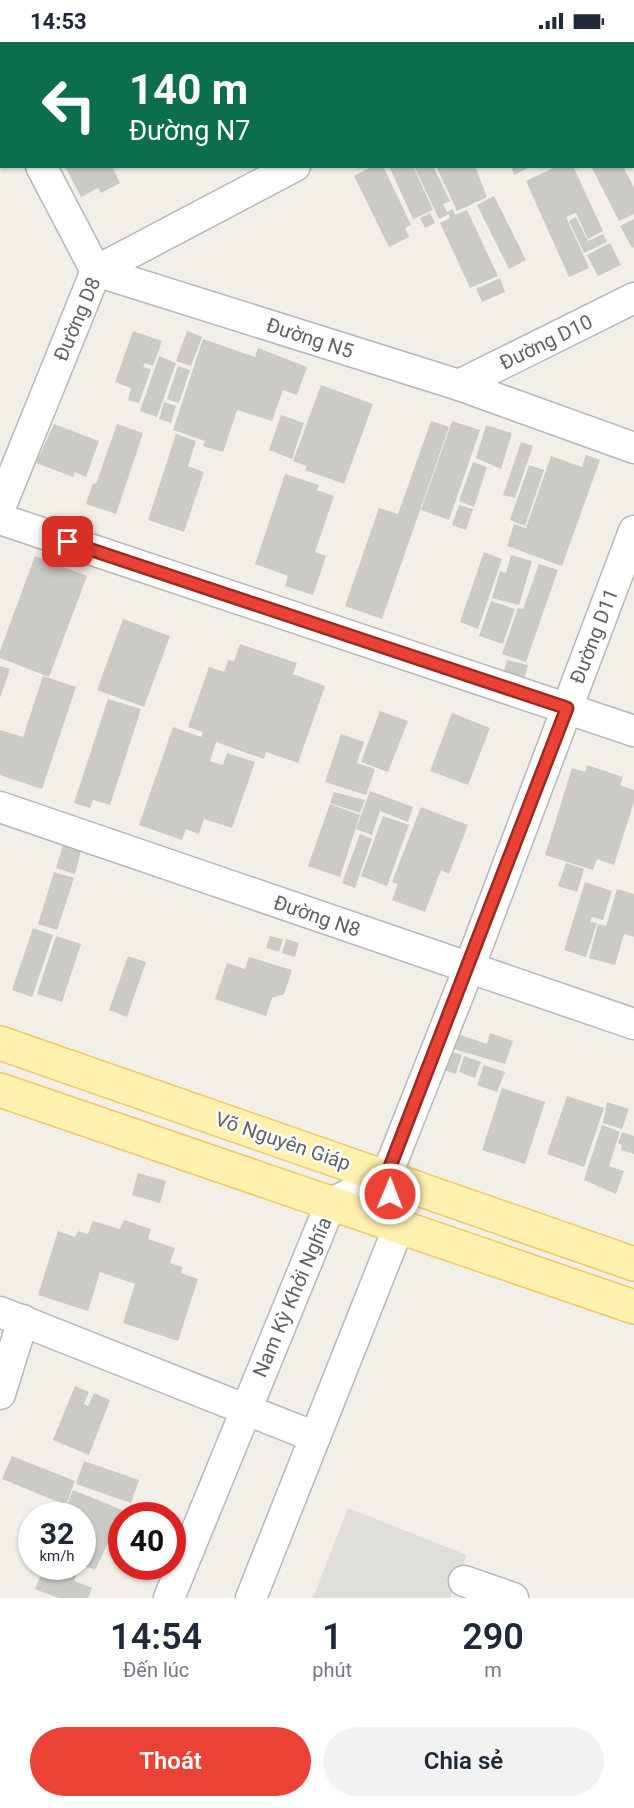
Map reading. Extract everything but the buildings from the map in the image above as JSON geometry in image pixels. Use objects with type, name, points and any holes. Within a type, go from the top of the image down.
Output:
[{"type":"main road","name":"Võ Nguyên Giáp","points":[[0,1043],[634,1264]]},
{"type":"main road","points":[[0,1090],[634,1307]]},
{"type":"street","points":[[42,168],[96,271]]},
{"type":"street","name":"Đường D8","points":[[0,507],[96,271],[292,168]]},
{"type":"street","name":"Đường N5","points":[[96,271],[459,385],[634,448]]},
{"type":"street","name":"Đường D10","points":[[459,385],[634,298]]},
{"type":"street","points":[[0,519],[634,731]]},
{"type":"street","name":"Đường D11","points":[[386,1177],[469,968],[634,531]]},
{"type":"street","name":"Đường N8","points":[[0,807],[634,1024]]},
{"type":"street","points":[[251,1598],[399,1226],[386,1177]]},
{"type":"street","name":"Nam Kỳ Khởi Nghĩa","points":[[169,1598],[331,1203],[386,1177]]},
{"type":"street","points":[[0,1394],[12,1316],[244,1411],[315,1437]]},
{"type":"street","points":[[464,1581],[513,1598]]},
{"type":"shaded area","points":[[348,1508],[467,1555],[450,1598],[313,1598]]},
{"type":"route","points":[[68,542],[567,708],[469,968],[386,1177],[390,1194]]}]
